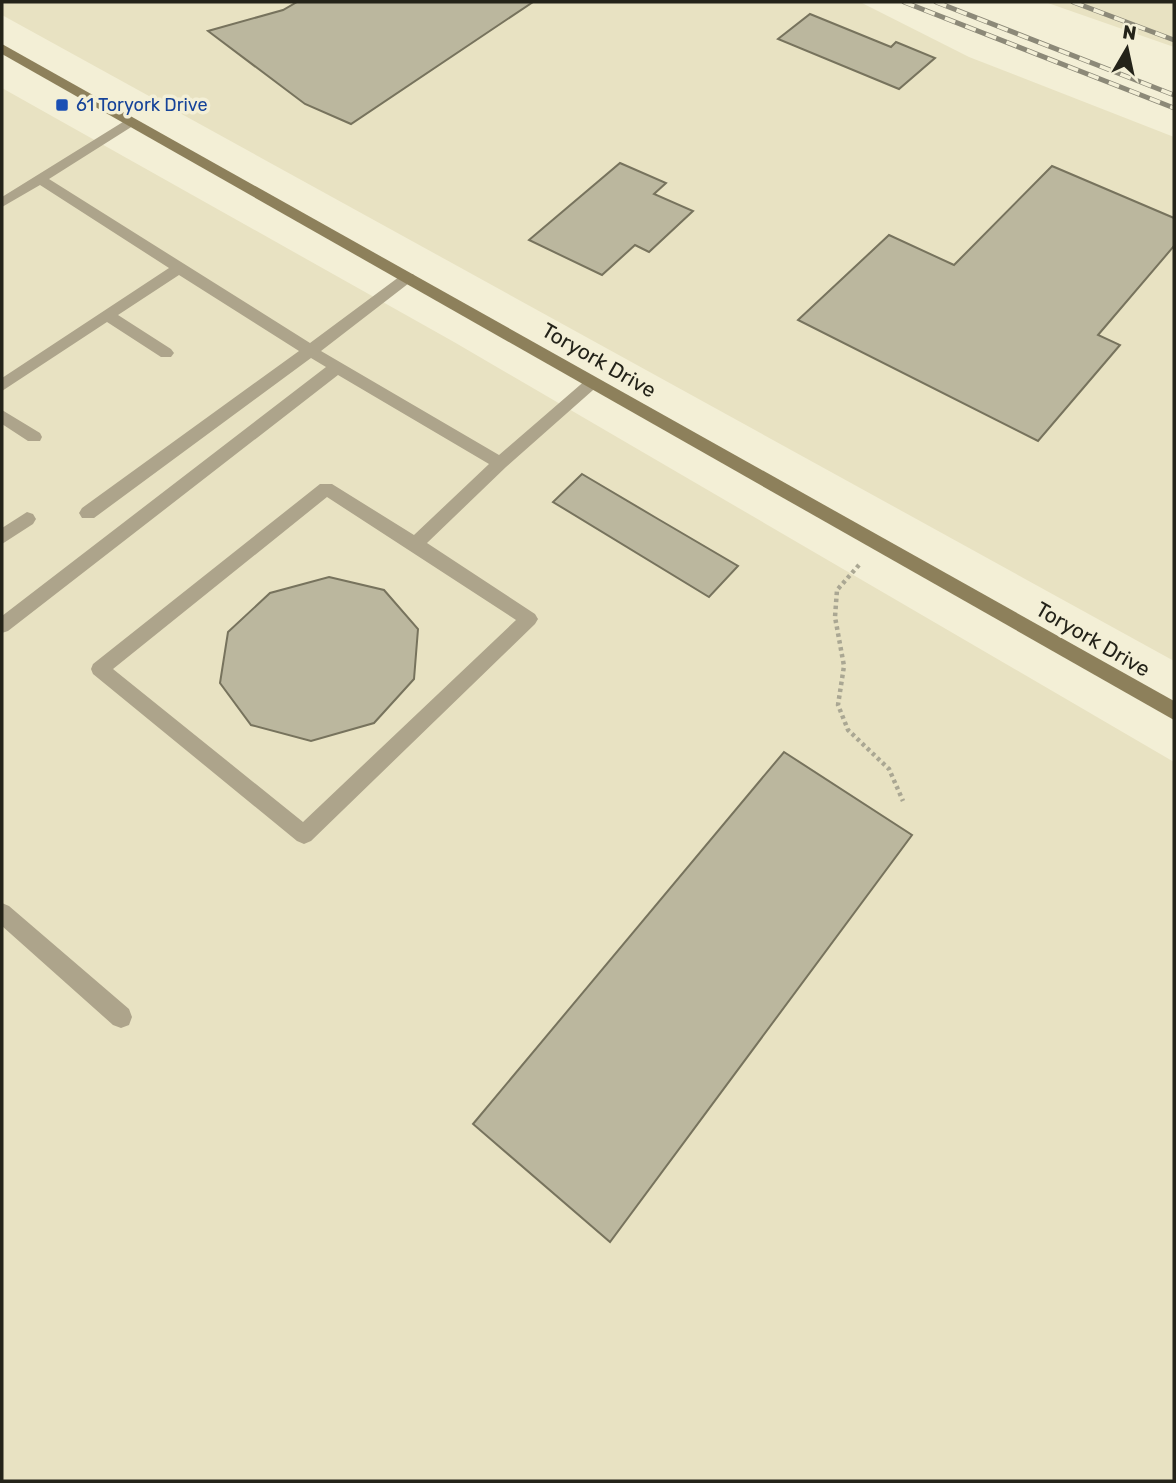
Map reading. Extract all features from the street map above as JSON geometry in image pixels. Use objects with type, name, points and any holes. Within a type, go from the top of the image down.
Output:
[{"type":"street","name":"Toryork Drive","points":[[2,48],[1174,711]]},
{"type":"lane","points":[[2,203],[131,121]]},
{"type":"lane","points":[[40,179],[310,351],[500,463]]},
{"type":"lane","points":[[2,386],[179,268]]},
{"type":"lane","points":[[88,513],[408,278]]},
{"type":"lane","points":[[107,315],[166,353]]},
{"type":"lane","points":[[2,626],[337,367]]},
{"type":"lane","points":[[415,544],[500,463],[593,383]]},
{"type":"lane","points":[[2,416],[34,437]]},
{"type":"lane","points":[[326,488],[415,544],[529,619],[304,835],[100,669],[326,488]]},
{"type":"lane","points":[[2,537],[27,519]]},
{"type":"lane","points":[[2,913],[121,1017]]},
{"type":"path","points":[[877,543],[836,590],[835,617],[844,666],[838,705],[848,730],[889,769],[903,801]]},
{"type":"shaded area","points":[[2,2],[860,2],[969,57],[1174,137],[1174,661],[2,15]]},
{"type":"shaded area","points":[[1045,2],[1174,2],[1174,47]]},
{"type":"shaded area","points":[[2,88],[454,342],[1174,762],[1174,1481],[2,1481]]},
{"type":"building","points":[[297,2],[533,2],[351,124],[305,104],[208,31],[283,10]]},
{"type":"building","points":[[810,14],[891,47],[896,42],[935,58],[899,89],[778,39]]},
{"type":"building","points":[[620,163],[666,183],[654,194],[693,211],[649,252],[635,245],[602,275],[529,240]]},
{"type":"building","points":[[1052,166],[1174,218],[1174,246],[1098,335],[1120,345],[1038,441],[798,320],[889,235],[954,265]]},
{"type":"building","points":[[582,474],[738,566],[709,597],[553,502]]},
{"type":"building","points":[[329,577],[384,590],[418,629],[414,679],[374,723],[311,741],[251,725],[220,683],[228,632],[270,593]]},
{"type":"building","points":[[784,752],[912,835],[610,1242],[473,1124]]},
{"type":"railway","points":[[904,2],[1174,108]]},
{"type":"railway","points":[[936,2],[1174,95]]},
{"type":"railway","points":[[1073,2],[1174,40]]},
{"type":"place","name":"61 Toryork Drive","points":[[62,105]]}]
